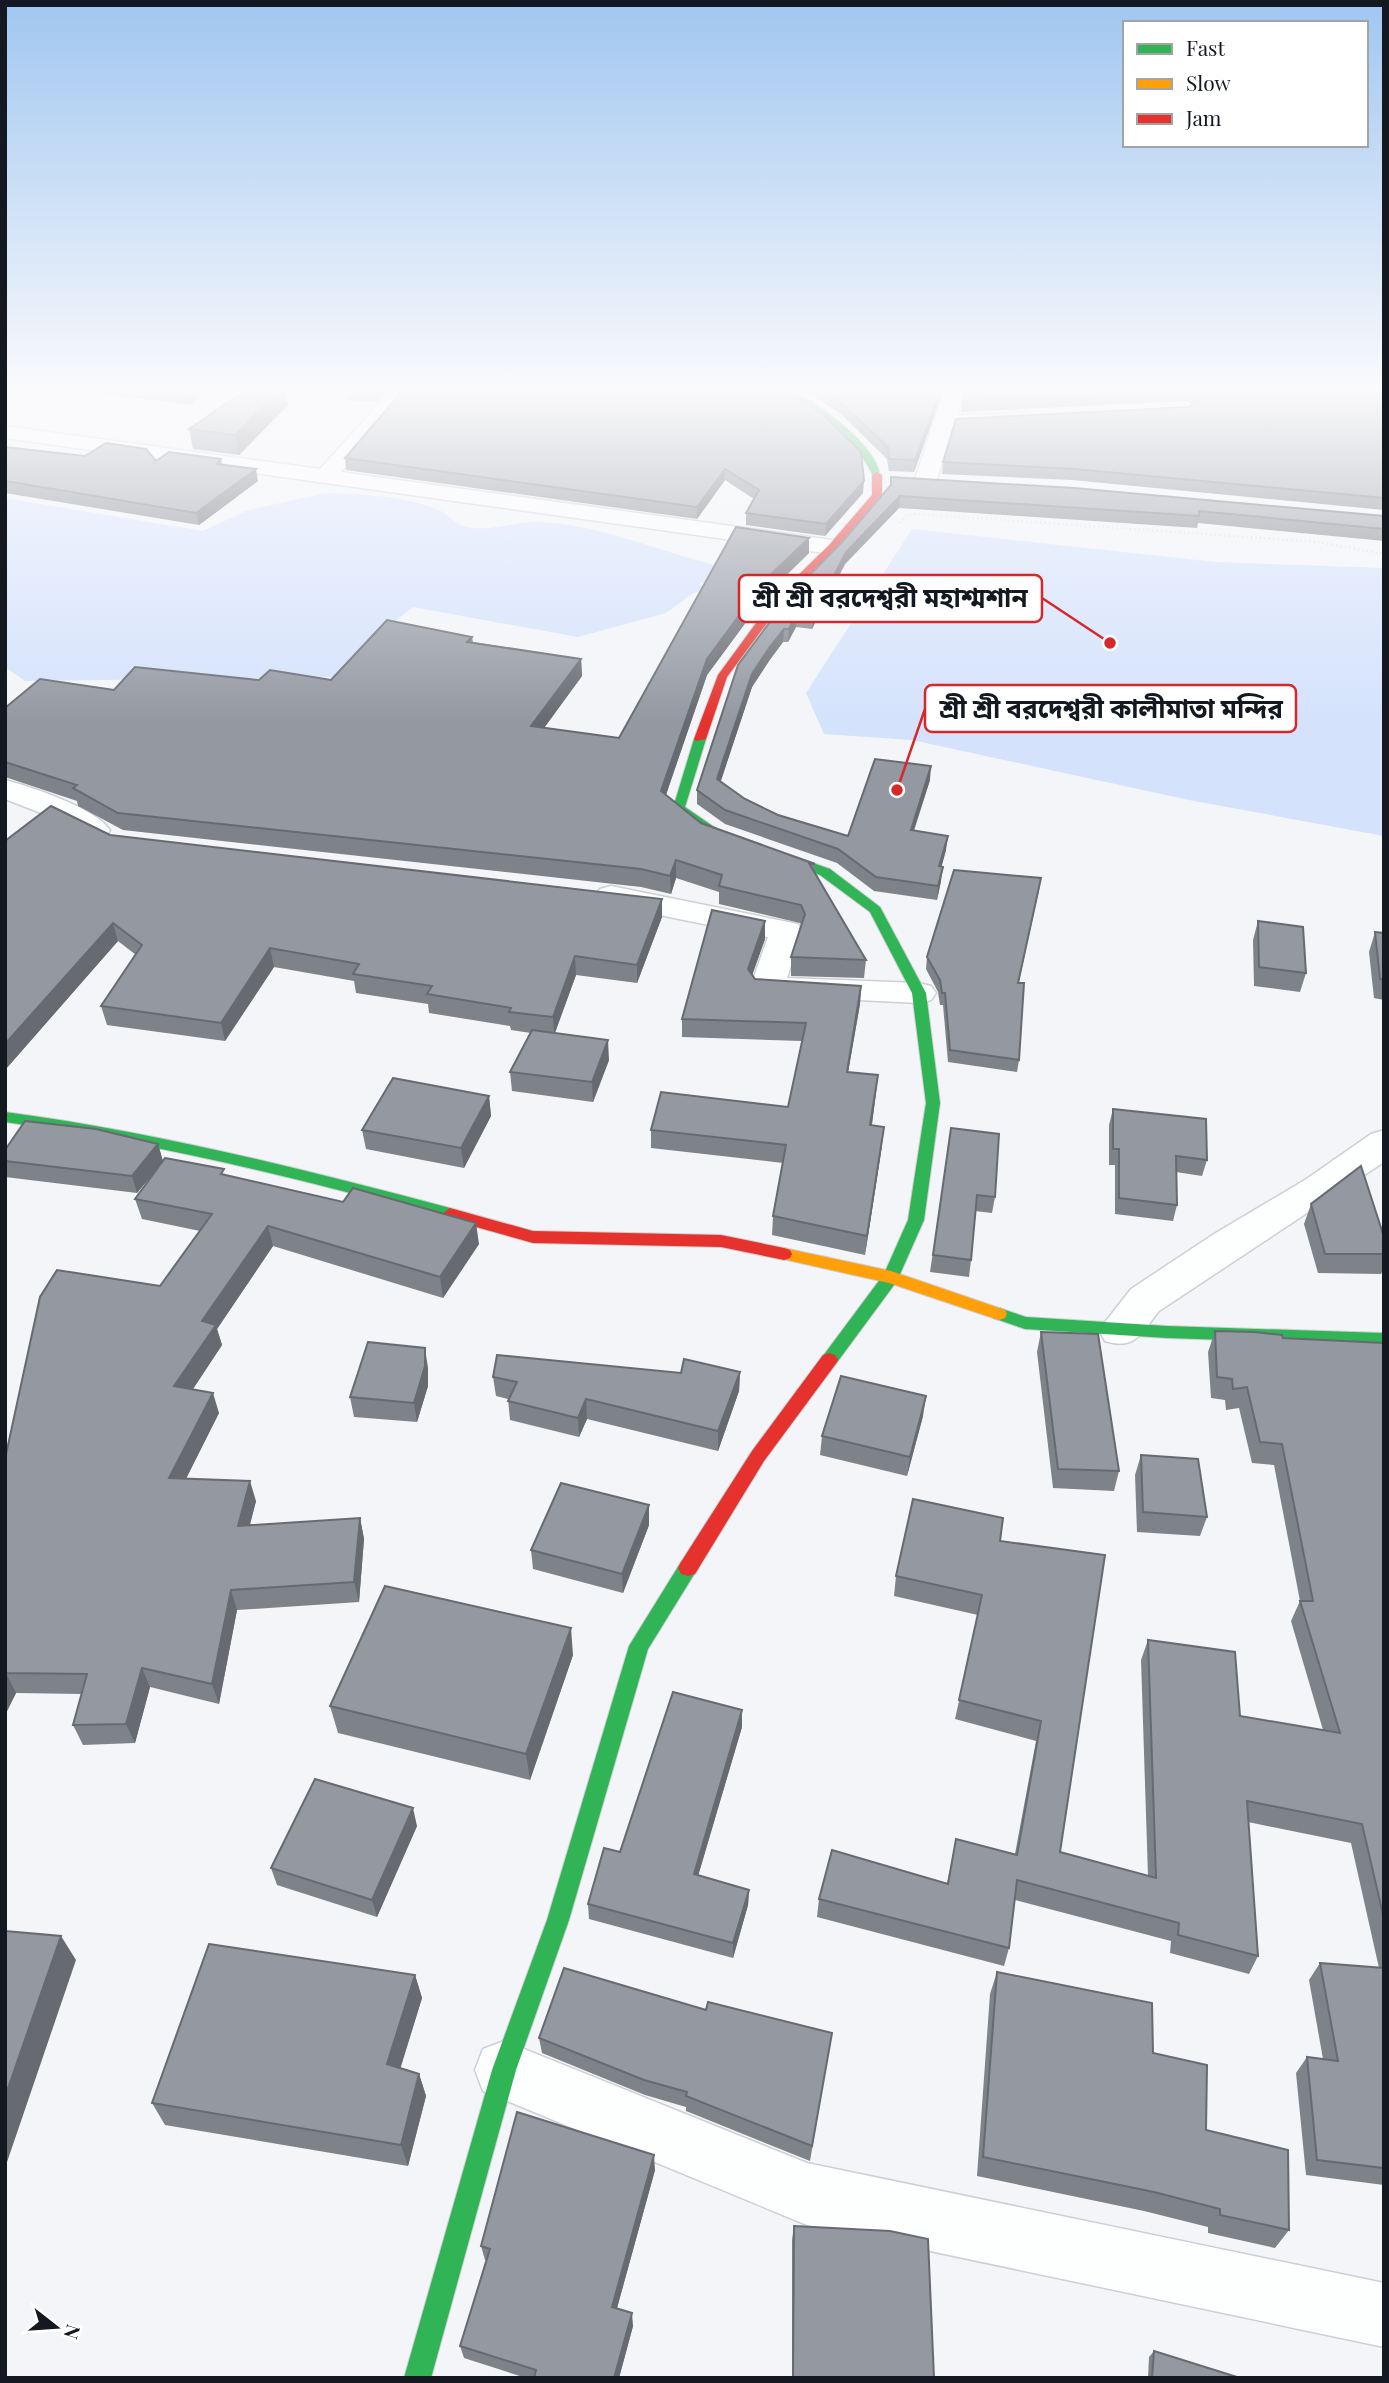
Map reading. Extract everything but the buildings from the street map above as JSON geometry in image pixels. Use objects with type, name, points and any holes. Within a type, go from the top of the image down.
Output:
[{"type":"street","points":[[486,499],[832,547]]},
{"type":"street","points":[[417,2378],[504,2070],[558,1920],[639,1646],[758,1456],[891,1277],[916,1220],[933,1103],[919,993],[875,910],[825,872],[713,832],[679,808],[680,797],[722,677],[777,602],[832,547],[873,499]]},
{"type":"street","points":[[5,789],[57,809],[116,841]]},
{"type":"street","points":[[586,893],[641,900],[786,931],[767,988],[919,993]]},
{"type":"street","points":[[5,1117],[98,1128],[348,1186],[533,1237],[721,1241],[891,1277],[1025,1323],[1120,1330],[1384,1339]]},
{"type":"street","points":[[1120,1330],[1145,1300],[1228,1244],[1319,1189],[1384,1143]]},
{"type":"street","points":[[504,2070],[807,2194],[1384,2315]]},
{"type":"path","points":[[893,529],[907,515],[918,514],[1318,542],[1384,554]]},
{"type":"water","points":[[5,499],[203,531],[248,510],[298,499],[400,499],[441,511],[460,525],[472,528],[537,522],[560,524],[608,534],[727,568],[699,585],[708,588],[692,594],[666,613],[578,637],[413,607],[376,636],[341,677],[25,681],[5,667]]},
{"type":"water","points":[[912,529],[1216,562],[1384,568],[1384,836],[1189,800],[912,740],[824,734],[806,693]]},
{"type":"traffic: fast","points":[[700,739],[679,808],[713,832],[825,872],[875,910],[919,993],[933,1103],[916,1220],[891,1277],[829,1360]]},
{"type":"traffic: fast","points":[[5,1117],[174,1145],[285,1170],[450,1214]]},
{"type":"traffic: fast","points":[[999,1314],[1025,1323],[1167,1332],[1384,1339]]},
{"type":"traffic: fast","points":[[417,2378],[504,2070],[558,1920],[639,1646],[688,1568]]},
{"type":"traffic: slow","points":[[784,1254],[891,1277],[999,1314]]},
{"type":"traffic: jam","points":[[700,739],[722,677],[777,602],[832,547],[873,499]]},
{"type":"traffic: jam","points":[[450,1214],[533,1237],[721,1241],[784,1254]]},
{"type":"traffic: jam","points":[[688,1568],[758,1456],[829,1360]]},
{"type":"place","name":"শ্রী শ্রী বরদেশ্বরী মহাশ্মশান","points":[[1110,643]]},
{"type":"place","name":"শ্রী শ্রী বরদেশ্বরী কালীমাতা মন্দির","points":[[897,790]]}]
